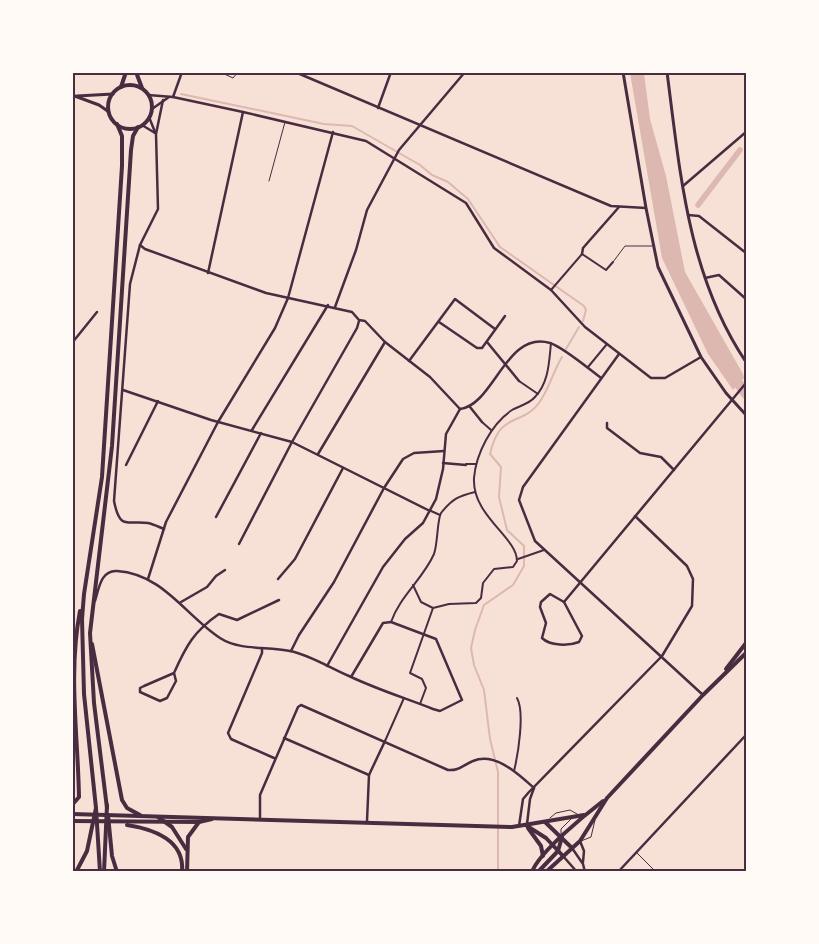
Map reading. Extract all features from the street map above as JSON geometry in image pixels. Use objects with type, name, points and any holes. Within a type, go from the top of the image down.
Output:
[{"type":"main road","points":[[120,88],[126,72]]},
{"type":"main road","points":[[117,872],[112,856],[94,703],[90,633],[112,446],[131,150],[133,136],[149,117],[152,109],[148,95],[142,88],[136,72]]},
{"type":"main road","points":[[623,72],[658,267],[702,357],[732,401],[746,415]]},
{"type":"main road","points":[[666,72],[688,214],[704,278],[746,362]]},
{"type":"main road","points":[[110,112],[109,104],[113,94],[120,88],[132,85],[142,88]]},
{"type":"main road","points":[[74,95],[113,94]]},
{"type":"main road","points":[[72,805],[79,797],[74,687],[77,630],[99,505],[105,443],[122,166],[122,136],[118,124],[110,112],[99,105],[74,95]]},
{"type":"main road","points":[[118,124],[128,128],[140,126]]},
{"type":"main road","points":[[84,594],[82,672],[96,808],[100,872]]},
{"type":"main road","points":[[90,633],[122,800],[127,808],[142,816]]},
{"type":"main road","points":[[721,677],[746,643]]},
{"type":"main road","points":[[546,872],[580,841],[607,798],[703,695],[746,653]]},
{"type":"main road","points":[[532,872],[553,845],[584,815],[607,798]]},
{"type":"main road","points":[[104,872],[106,805]]},
{"type":"main road","points":[[76,872],[87,851],[96,808]]},
{"type":"main road","points":[[72,814],[492,826],[527,826],[584,815]]},
{"type":"main road","points":[[158,817],[167,822],[180,835],[187,850]]},
{"type":"main road","points":[[72,821],[118,823],[199,822],[214,819]]},
{"type":"main road","points":[[187,872],[188,837],[199,822]]},
{"type":"main road","points":[[545,822],[572,848]]},
{"type":"main road","points":[[118,823],[153,830],[164,837],[179,854],[182,872]]},
{"type":"main road","points":[[527,826],[542,835],[563,856]]},
{"type":"main road","points":[[527,826],[541,846],[543,857]]},
{"type":"main road","points":[[538,872],[558,851],[562,837]]},
{"type":"street","points":[[152,109],[163,100],[171,97],[182,72]]},
{"type":"street","points":[[295,72],[611,206],[646,208]]},
{"type":"street","points":[[378,108],[391,72]]},
{"type":"street","points":[[335,307],[356,250],[367,210],[395,157],[465,72]]},
{"type":"street","points":[[148,95],[171,97],[286,121],[366,141],[395,157],[466,203],[494,248],[552,289],[585,327],[651,378],[658,380],[702,357]]},
{"type":"street","points":[[163,100],[156,134],[158,209],[140,245],[130,284],[115,492],[116,510],[120,518],[126,523],[134,525],[148,523],[164,529]]},
{"type":"street","points":[[208,273],[243,112]]},
{"type":"street","points":[[149,117],[156,134]]},
{"type":"street","points":[[140,126],[149,127],[156,134]]},
{"type":"street","points":[[148,580],[164,529],[218,422],[275,328],[288,298],[333,132]]},
{"type":"street","points":[[683,186],[746,132]]},
{"type":"street","points":[[552,289],[582,254],[583,248],[619,207]]},
{"type":"street","points":[[688,214],[699,216],[746,253]]},
{"type":"street","points":[[140,245],[145,249],[208,273],[288,298],[328,305],[352,312],[359,320],[367,323],[385,342],[430,377],[460,409]]},
{"type":"street","points":[[582,254],[606,270],[613,262]]},
{"type":"street","points":[[704,278],[719,275],[746,299]]},
{"type":"street","points":[[409,362],[455,300],[495,329]]},
{"type":"street","points":[[252,430],[328,305]]},
{"type":"street","points":[[72,343],[97,312]]},
{"type":"street","points":[[438,322],[477,348],[482,348],[505,316]]},
{"type":"street","points":[[239,544],[292,442],[357,328],[359,320]]},
{"type":"street","points":[[318,454],[385,342]]},
{"type":"street","points":[[487,342],[519,381],[538,394]]},
{"type":"street","points":[[326,666],[383,567],[405,539],[423,522],[430,511],[441,485],[444,451],[449,425],[460,409],[470,406],[505,364],[525,346],[534,342],[551,343],[600,378]]},
{"type":"street","points":[[519,558],[511,544],[488,518],[474,484],[476,464],[491,430],[509,412],[531,401],[538,394],[549,370],[551,343]]},
{"type":"street","points":[[588,368],[607,344]]},
{"type":"street","points":[[619,354],[600,378],[518,496],[532,538],[703,695]]},
{"type":"street","points":[[564,602],[746,383]]},
{"type":"street","points":[[123,390],[218,422],[292,442],[440,515]]},
{"type":"street","points":[[126,464],[158,401]]},
{"type":"street","points":[[470,406],[482,422],[491,430]]},
{"type":"street","points":[[607,423],[607,428],[628,446],[640,453],[660,457],[674,470]]},
{"type":"street","points":[[216,517],[261,433]]},
{"type":"street","points":[[291,651],[299,635],[334,582],[384,488],[407,455],[444,451]]},
{"type":"street","points":[[444,463],[476,464]]},
{"type":"street","points":[[278,579],[295,559],[344,468]]},
{"type":"street","points":[[391,622],[399,603],[433,555],[438,539],[440,515],[459,495],[476,491]]},
{"type":"street","points":[[519,826],[523,799],[662,656],[692,606],[693,579],[687,566],[635,516]]},
{"type":"street","points":[[413,585],[421,602],[433,608],[449,604],[476,603],[481,598],[483,583],[488,575],[498,568],[513,567],[519,558],[544,550]]},
{"type":"street","points":[[180,603],[208,587],[216,576],[225,570]]},
{"type":"street","points":[[92,614],[103,576],[111,571],[119,571],[155,582],[202,625],[222,639],[234,644],[291,651],[351,677],[440,711],[462,700],[436,640],[391,622],[383,623],[351,677]]},
{"type":"street","points":[[550,594],[564,602],[582,636],[581,640],[571,645],[546,642],[542,638],[546,624],[540,607],[541,602],[550,594]]},
{"type":"street","points":[[174,673],[140,688],[140,692],[160,701],[167,698],[176,681],[174,673],[187,644],[202,625],[219,614],[237,620],[279,600]]},
{"type":"street","points":[[420,704],[426,688],[422,679],[410,673],[433,608]]},
{"type":"street","points":[[262,648],[262,653],[228,733],[231,739],[275,759]]},
{"type":"street","points":[[367,822],[369,774],[404,698]]},
{"type":"street","points":[[514,771],[519,746],[521,709],[517,698]]},
{"type":"street","points":[[260,819],[260,795],[298,707],[304,705],[448,770],[458,770],[477,759],[498,762],[514,771],[534,788]]},
{"type":"street","points":[[618,872],[746,735]]},
{"type":"street","points":[[284,738],[369,774]]},
{"type":"street","points":[[527,826],[530,798],[534,788]]},
{"type":"street","points":[[580,841],[584,851],[583,864],[585,872]]},
{"type":"street","points":[[572,848],[583,864]]},
{"type":"street","points":[[563,856],[577,872]]},
{"type":"lane","points":[[220,72],[233,78],[238,72]]},
{"type":"lane","points":[[269,181],[286,121]]},
{"type":"lane","points":[[613,262],[626,246],[653,246]]},
{"type":"lane","points":[[562,837],[561,828],[578,815]]},
{"type":"lane","points":[[580,841],[591,837],[596,822],[595,815]]},
{"type":"lane","points":[[636,852],[656,872]]},
{"type":"shaded area","points":[[630,73],[644,73],[650,119],[666,176],[685,272],[743,374],[744,378],[733,390],[708,354],[662,258]]},
{"type":"waterway","points":[[181,94],[324,124],[352,126],[420,165],[432,175],[448,182],[468,199],[500,247],[584,306],[586,310],[583,321]]},
{"type":"waterway","points":[[698,205],[740,150]]},
{"type":"waterway","points":[[566,349],[579,327]]},
{"type":"waterway","points":[[498,872],[498,772],[490,739],[484,690],[474,665],[471,648],[484,605],[513,585],[524,566],[524,546],[507,530],[499,497],[501,467],[490,454],[494,440],[500,431],[512,421],[534,409],[541,400],[562,357]]},
{"type":"waterway","points":[[731,373],[746,394]]}]
